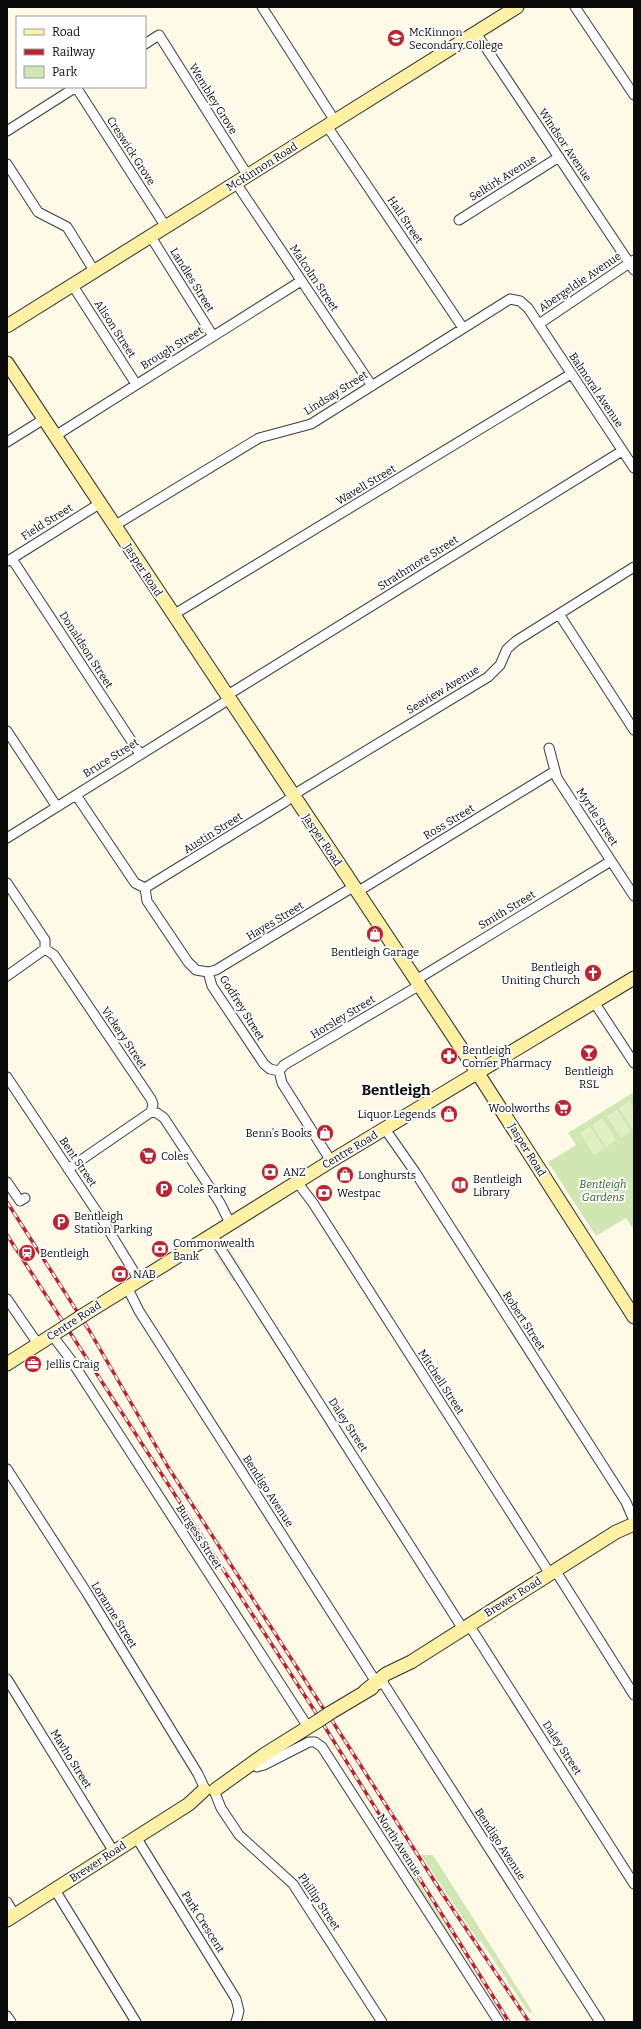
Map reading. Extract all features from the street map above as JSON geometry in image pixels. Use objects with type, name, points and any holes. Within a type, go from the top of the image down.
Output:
[{"type":"main road","name":"McKinnon Road","points":[[7,326],[517,7]]},
{"type":"main road","name":"Jasper Road","points":[[7,364],[227,698],[418,982],[634,1318]]},
{"type":"main road","name":"Centre Road","points":[[7,1364],[331,1161],[634,978]]},
{"type":"main road","name":"Brewer Road","points":[[11,1918],[365,1690],[404,1669],[411,1662],[616,1532],[633,1517]]},
{"type":"street","name":"Hall Street","points":[[262,7],[331,124],[463,328]]},
{"type":"street","points":[[575,7],[634,95]]},
{"type":"street","name":"Windsor Avenue","points":[[476,33],[632,265]]},
{"type":"street","name":"Wembley Grove","points":[[146,43],[159,35],[248,176]]},
{"type":"street","points":[[7,131],[74,88]]},
{"type":"street","name":"Creswick Grove","points":[[77,88],[166,227]]},
{"type":"street","name":"Selkirk Avenue","points":[[459,220],[559,157]]},
{"type":"street","points":[[7,164],[38,212],[67,227],[95,272]]},
{"type":"street","name":"Malcolm Street","points":[[236,183],[372,386]]},
{"type":"street","name":"Landles Street","points":[[151,236],[213,336]]},
{"type":"street","name":"Abergeldie Avenue","points":[[539,324],[632,265]]},
{"type":"street","name":"Brough Street","points":[[55,436],[301,281]]},
{"type":"street","name":"Alison Street","points":[[73,286],[136,384]]},
{"type":"street","name":"Lindsay Street","points":[[114,526],[259,438],[311,424],[510,299],[520,301],[528,308],[539,324]]},
{"type":"street","name":"Balmoral Avenue","points":[[539,324],[634,468]]},
{"type":"street","name":"Wavell Street","points":[[173,615],[571,374]]},
{"type":"street","points":[[7,442],[44,419]]},
{"type":"street","name":"Strathmore Street","points":[[227,698],[622,451]]},
{"type":"street","name":"Field Street","points":[[9,560],[100,504]]},
{"type":"street","name":"Donaldson Street","points":[[9,560],[140,754]]},
{"type":"street","name":"Seaview Avenue","points":[[293,796],[488,677],[500,665],[507,649],[516,641],[634,567]]},
{"type":"street","points":[[559,614],[634,730]]},
{"type":"street","name":"Bruce Street","points":[[7,838],[227,698]]},
{"type":"street","points":[[7,731],[57,807]]},
{"type":"street","name":"Myrtle Street","points":[[550,748],[559,782],[634,896]]},
{"type":"street","name":"Ross Street","points":[[355,890],[555,771]]},
{"type":"street","points":[[76,795],[135,883],[145,888]]},
{"type":"street","name":"Austin Street","points":[[145,888],[293,796]]},
{"type":"street","name":"Smith Street","points":[[418,982],[611,861]]},
{"type":"street","name":"Vickery Street","points":[[7,883],[45,940],[45,948],[54,955],[151,1099],[153,1104],[151,1112]]},
{"type":"street","name":"Godfrey Street","points":[[145,888],[147,901],[188,962],[196,970],[208,972],[212,986],[264,1064],[270,1069],[279,1071]]},
{"type":"street","name":"Hayes Street","points":[[208,972],[216,970],[355,890]]},
{"type":"street","points":[[7,976],[42,952],[45,948]]},
{"type":"street","name":"Horsley Street","points":[[279,1071],[284,1065],[418,982]]},
{"type":"street","points":[[594,1002],[634,1063]]},
{"type":"street","points":[[279,1071],[282,1083],[331,1161]]},
{"type":"street","name":"Bent Street","points":[[7,1077],[141,1279]]},
{"type":"street","points":[[68,1169],[151,1112],[157,1113],[164,1118],[233,1222]]},
{"type":"street","name":"Robert Street","points":[[387,1128],[626,1502],[633,1517]]},
{"type":"street","name":"Mitchell Street","points":[[299,1181],[552,1572],[634,1695]]},
{"type":"street","points":[[7,1182],[20,1202],[25,1198]]},
{"type":"street","name":"Daley Street","points":[[212,1235],[634,1884]]},
{"type":"street","name":"Bendigo Avenue","points":[[125,1289],[600,2022]]},
{"type":"street","points":[[7,1299],[36,1346]]},
{"type":"street","name":"Burgess Street","points":[[57,1332],[71,1360],[312,1724]]},
{"type":"street","name":"Loranne Street","points":[[7,1469],[91,1600],[198,1774],[210,1790]]},
{"type":"street","name":"Mavho Street","points":[[7,1679],[114,1852]]},
{"type":"street","name":"North Avenue","points":[[252,1764],[257,1767],[264,1765],[309,1742],[315,1742],[322,1746],[499,2022]]},
{"type":"street","name":"Phillip Street","points":[[210,1790],[239,1835],[293,1884],[382,2022]]},
{"type":"street","name":"Park Crescent","points":[[136,1838],[234,1995],[239,2011],[236,2022]]},
{"type":"street","points":[[55,1890],[136,2022]]},
{"type":"street","points":[[7,1902],[11,1918]]},
{"type":"street","points":[[7,2016],[11,2022]]},
{"type":"green space","name":"Bentleigh Gardens","points":[[634,1092],[634,1230],[626,1218],[596,1236],[548,1162],[576,1145],[568,1133]]},
{"type":"green space","points":[[629,1101],[634,1109],[633,1130],[619,1108]]},
{"type":"green space","points":[[617,1110],[631,1131],[621,1138],[607,1116]]},
{"type":"green space","points":[[602,1118],[616,1140],[606,1147],[592,1125]]},
{"type":"green space","points":[[590,1126],[604,1148],[594,1155],[580,1133]]},
{"type":"green space","points":[[421,1855],[433,1855],[539,2022],[532,2012],[529,2013],[481,1941],[479,1942]]},
{"type":"green space","points":[[407,1863],[479,1981],[407,1869]]},
{"type":"shaded area","points":[[224,1240],[246,1274],[233,1282],[211,1248]]},
{"type":"railway","points":[[7,1202],[89,1330],[168,1467],[323,1708]]},
{"type":"railway","points":[[7,1235],[316,1713]]},
{"type":"railway","points":[[331,1719],[442,1893],[529,2022]]},
{"type":"railway","points":[[323,1724],[509,2022]]},
{"type":"place","name":"McKinnon Secondary College","points":[[396,38]]},
{"type":"place","name":"Bentleigh Garage","points":[[375,934]]},
{"type":"place","name":"Bentleigh Uniting Church","points":[[593,973]]},
{"type":"place","name":"Bentleigh RSL","points":[[589,1053]]},
{"type":"place","name":"Bentleigh Corner Pharmacy","points":[[449,1056]]},
{"type":"place","name":"Woolworths","points":[[563,1108]]},
{"type":"place","name":"Liquor Legends","points":[[449,1114]]},
{"type":"place","name":"Benn's Books","points":[[325,1133]]},
{"type":"place","name":"Coles","points":[[148,1156]]},
{"type":"place","name":"ANZ","points":[[270,1172]]},
{"type":"place","name":"Longhursts","points":[[345,1175]]},
{"type":"place","name":"Bentleigh Library","points":[[460,1185]]},
{"type":"place","name":"Coles Parking","points":[[164,1189]]},
{"type":"place","name":"Westpac","points":[[324,1193]]},
{"type":"place","name":"Bentleigh Station Parking","points":[[61,1222]]},
{"type":"place","name":"Commonwealth Bank","points":[[160,1249]]},
{"type":"place","name":"Bentleigh","points":[[27,1253]]},
{"type":"place","name":"NAB","points":[[120,1274]]},
{"type":"place","name":"Jellis Craig","points":[[33,1364]]},
{"type":"district","name":"Bentleigh","points":[[396,1090]]}]
